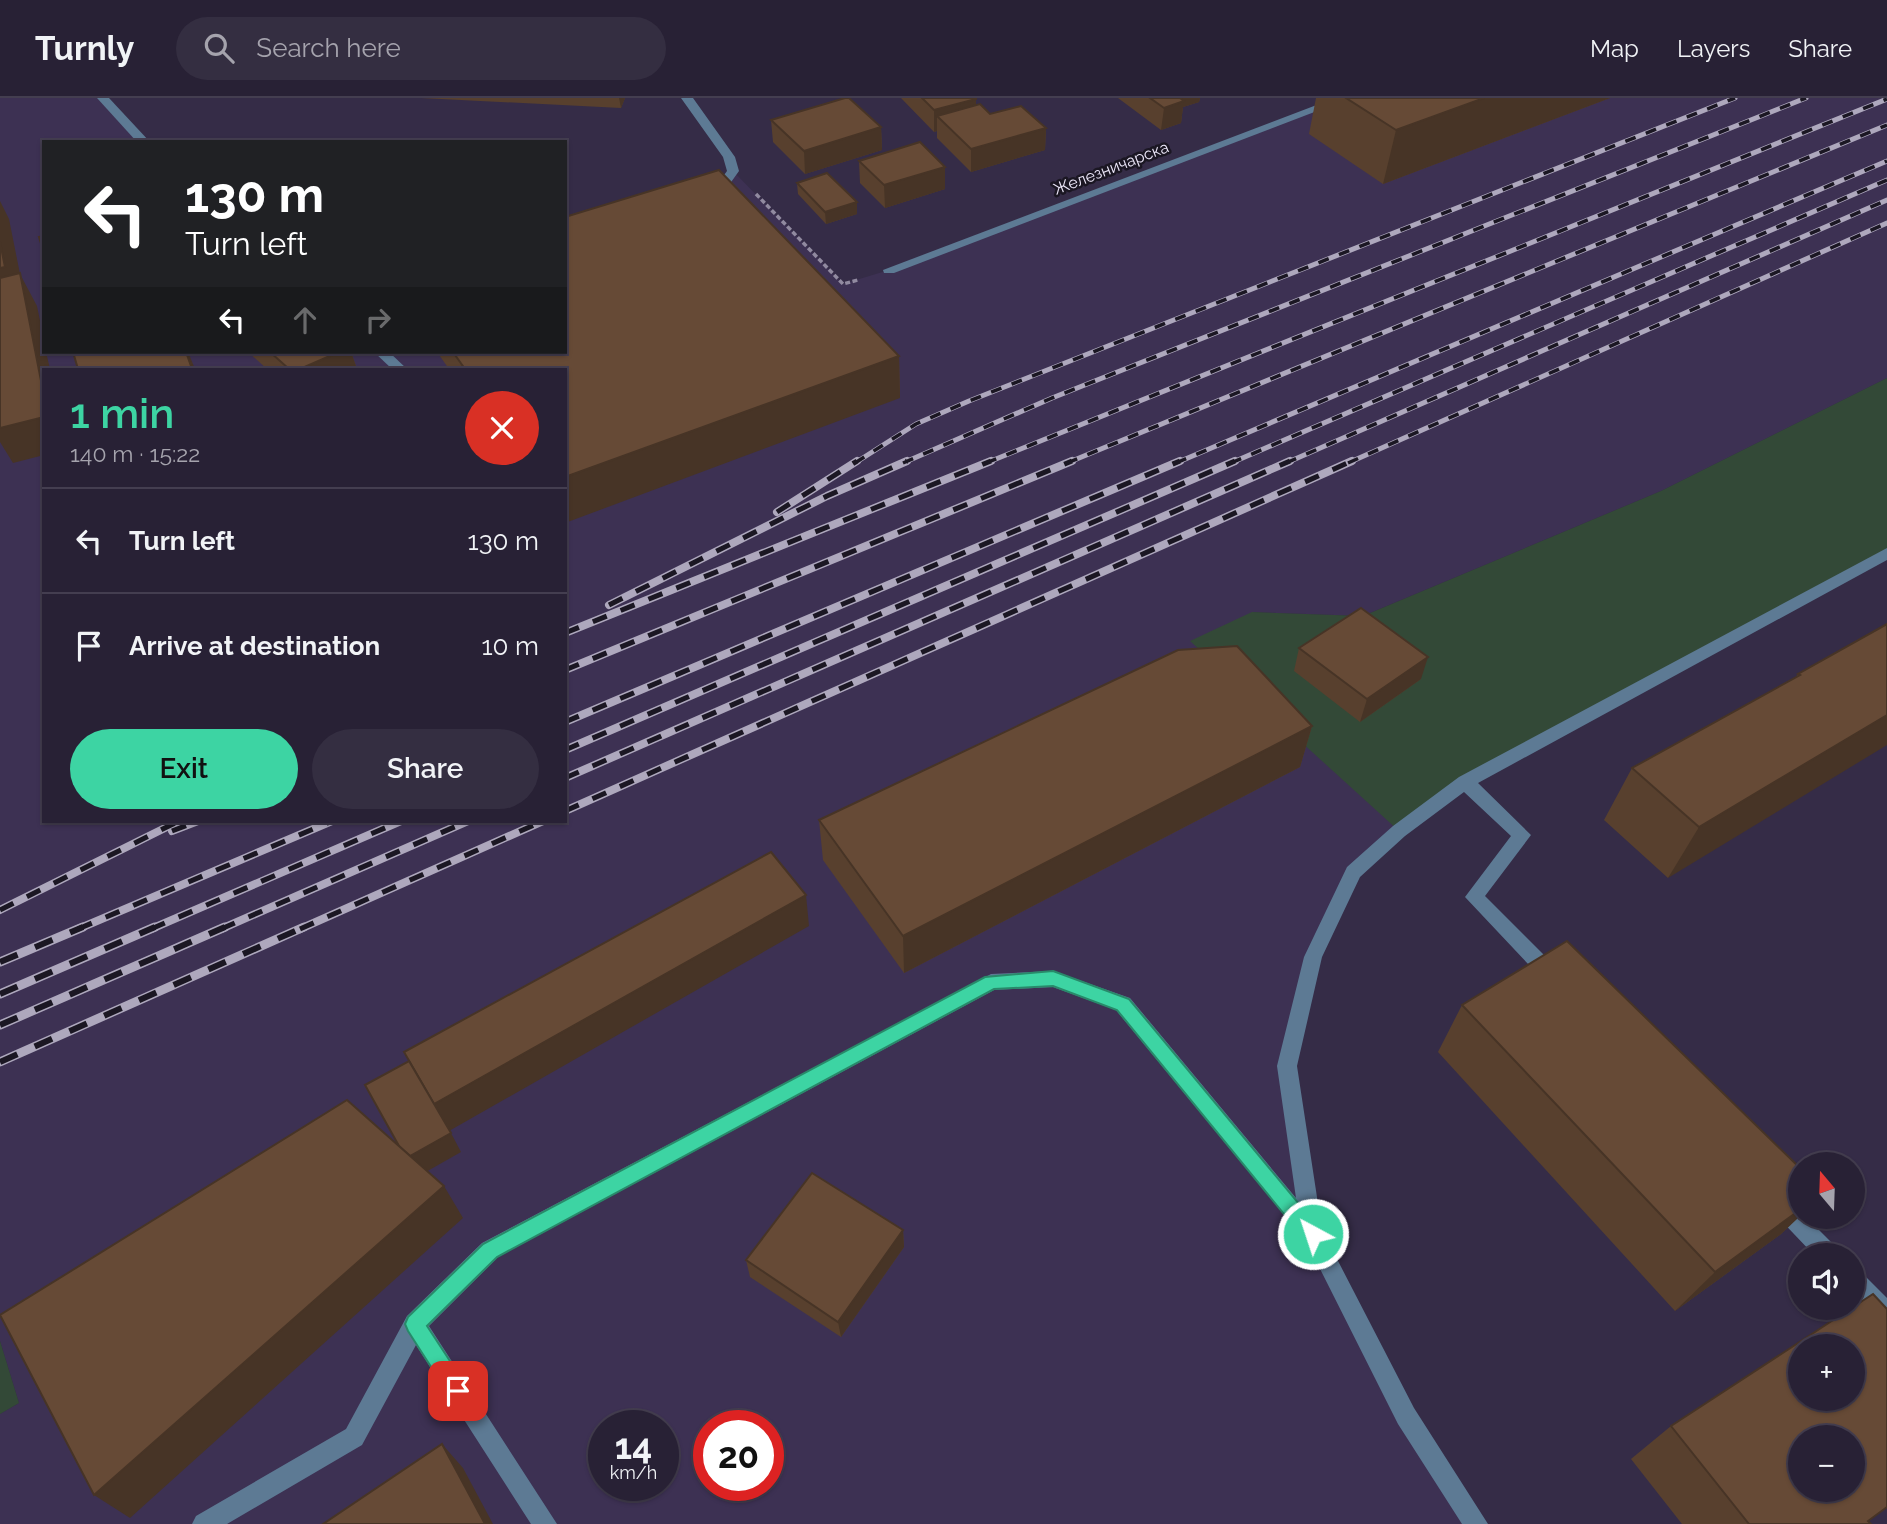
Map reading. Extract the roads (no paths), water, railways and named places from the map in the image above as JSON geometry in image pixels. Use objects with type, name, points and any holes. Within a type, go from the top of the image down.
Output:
[{"type":"street","points":[[103,98],[142,140]]},
{"type":"street","points":[[687,98],[729,157],[733,171],[720,189],[695,197]]},
{"type":"street","name":"Железничарска","points":[[889,270],[1345,98]]},
{"type":"street","points":[[383,354],[399,368]]},
{"type":"street","points":[[1313,1234],[1287,1066],[1313,957],[1353,872],[1399,831],[1465,782],[1887,553]]},
{"type":"street","points":[[1465,782],[1522,835],[1474,897],[1563,987]]},
{"type":"street","points":[[204,1524],[354,1437],[415,1324],[490,1250],[991,982],[1053,979],[1123,1004],[1313,1234],[1406,1416],[1476,1524]]},
{"type":"street","points":[[1770,1195],[1817,1243]]},
{"type":"street","points":[[1865,1291],[1887,1313]]},
{"type":"street","points":[[415,1324],[545,1524]]},
{"type":"railway","points":[[855,463],[916,424],[969,401],[1735,98]]},
{"type":"railway","points":[[903,463],[1052,398],[1806,98]]},
{"type":"railway","points":[[986,463],[1887,99]]},
{"type":"railway","points":[[1067,463],[1887,125]]},
{"type":"railway","points":[[1176,463],[1887,161]]},
{"type":"railway","points":[[1231,463],[1887,180]]},
{"type":"railway","points":[[1286,463],[1887,200]]},
{"type":"railway","points":[[1348,463],[1887,223]]},
{"type":"railway","points":[[777,512],[857,461]]},
{"type":"railway","points":[[609,605],[827,496],[907,461]]},
{"type":"railway","points":[[567,632],[991,461]]},
{"type":"railway","points":[[567,669],[1072,461]]},
{"type":"railway","points":[[567,721],[1180,461]]},
{"type":"railway","points":[[567,749],[1235,461]]},
{"type":"railway","points":[[567,777],[1290,461]]},
{"type":"railway","points":[[567,810],[1352,461]]},
{"type":"railway","points":[[0,910],[175,823]]},
{"type":"railway","points":[[172,831],[193,823]]},
{"type":"railway","points":[[78,929],[327,823]]},
{"type":"railway","points":[[151,929],[396,823]]},
{"type":"railway","points":[[221,929],[463,823]]},
{"type":"railway","points":[[300,929],[538,823]]},
{"type":"railway","points":[[0,962],[83,927]]},
{"type":"railway","points":[[0,994],[155,927]]},
{"type":"railway","points":[[0,1025],[225,927]]},
{"type":"railway","points":[[0,1062],[304,927]]}]
